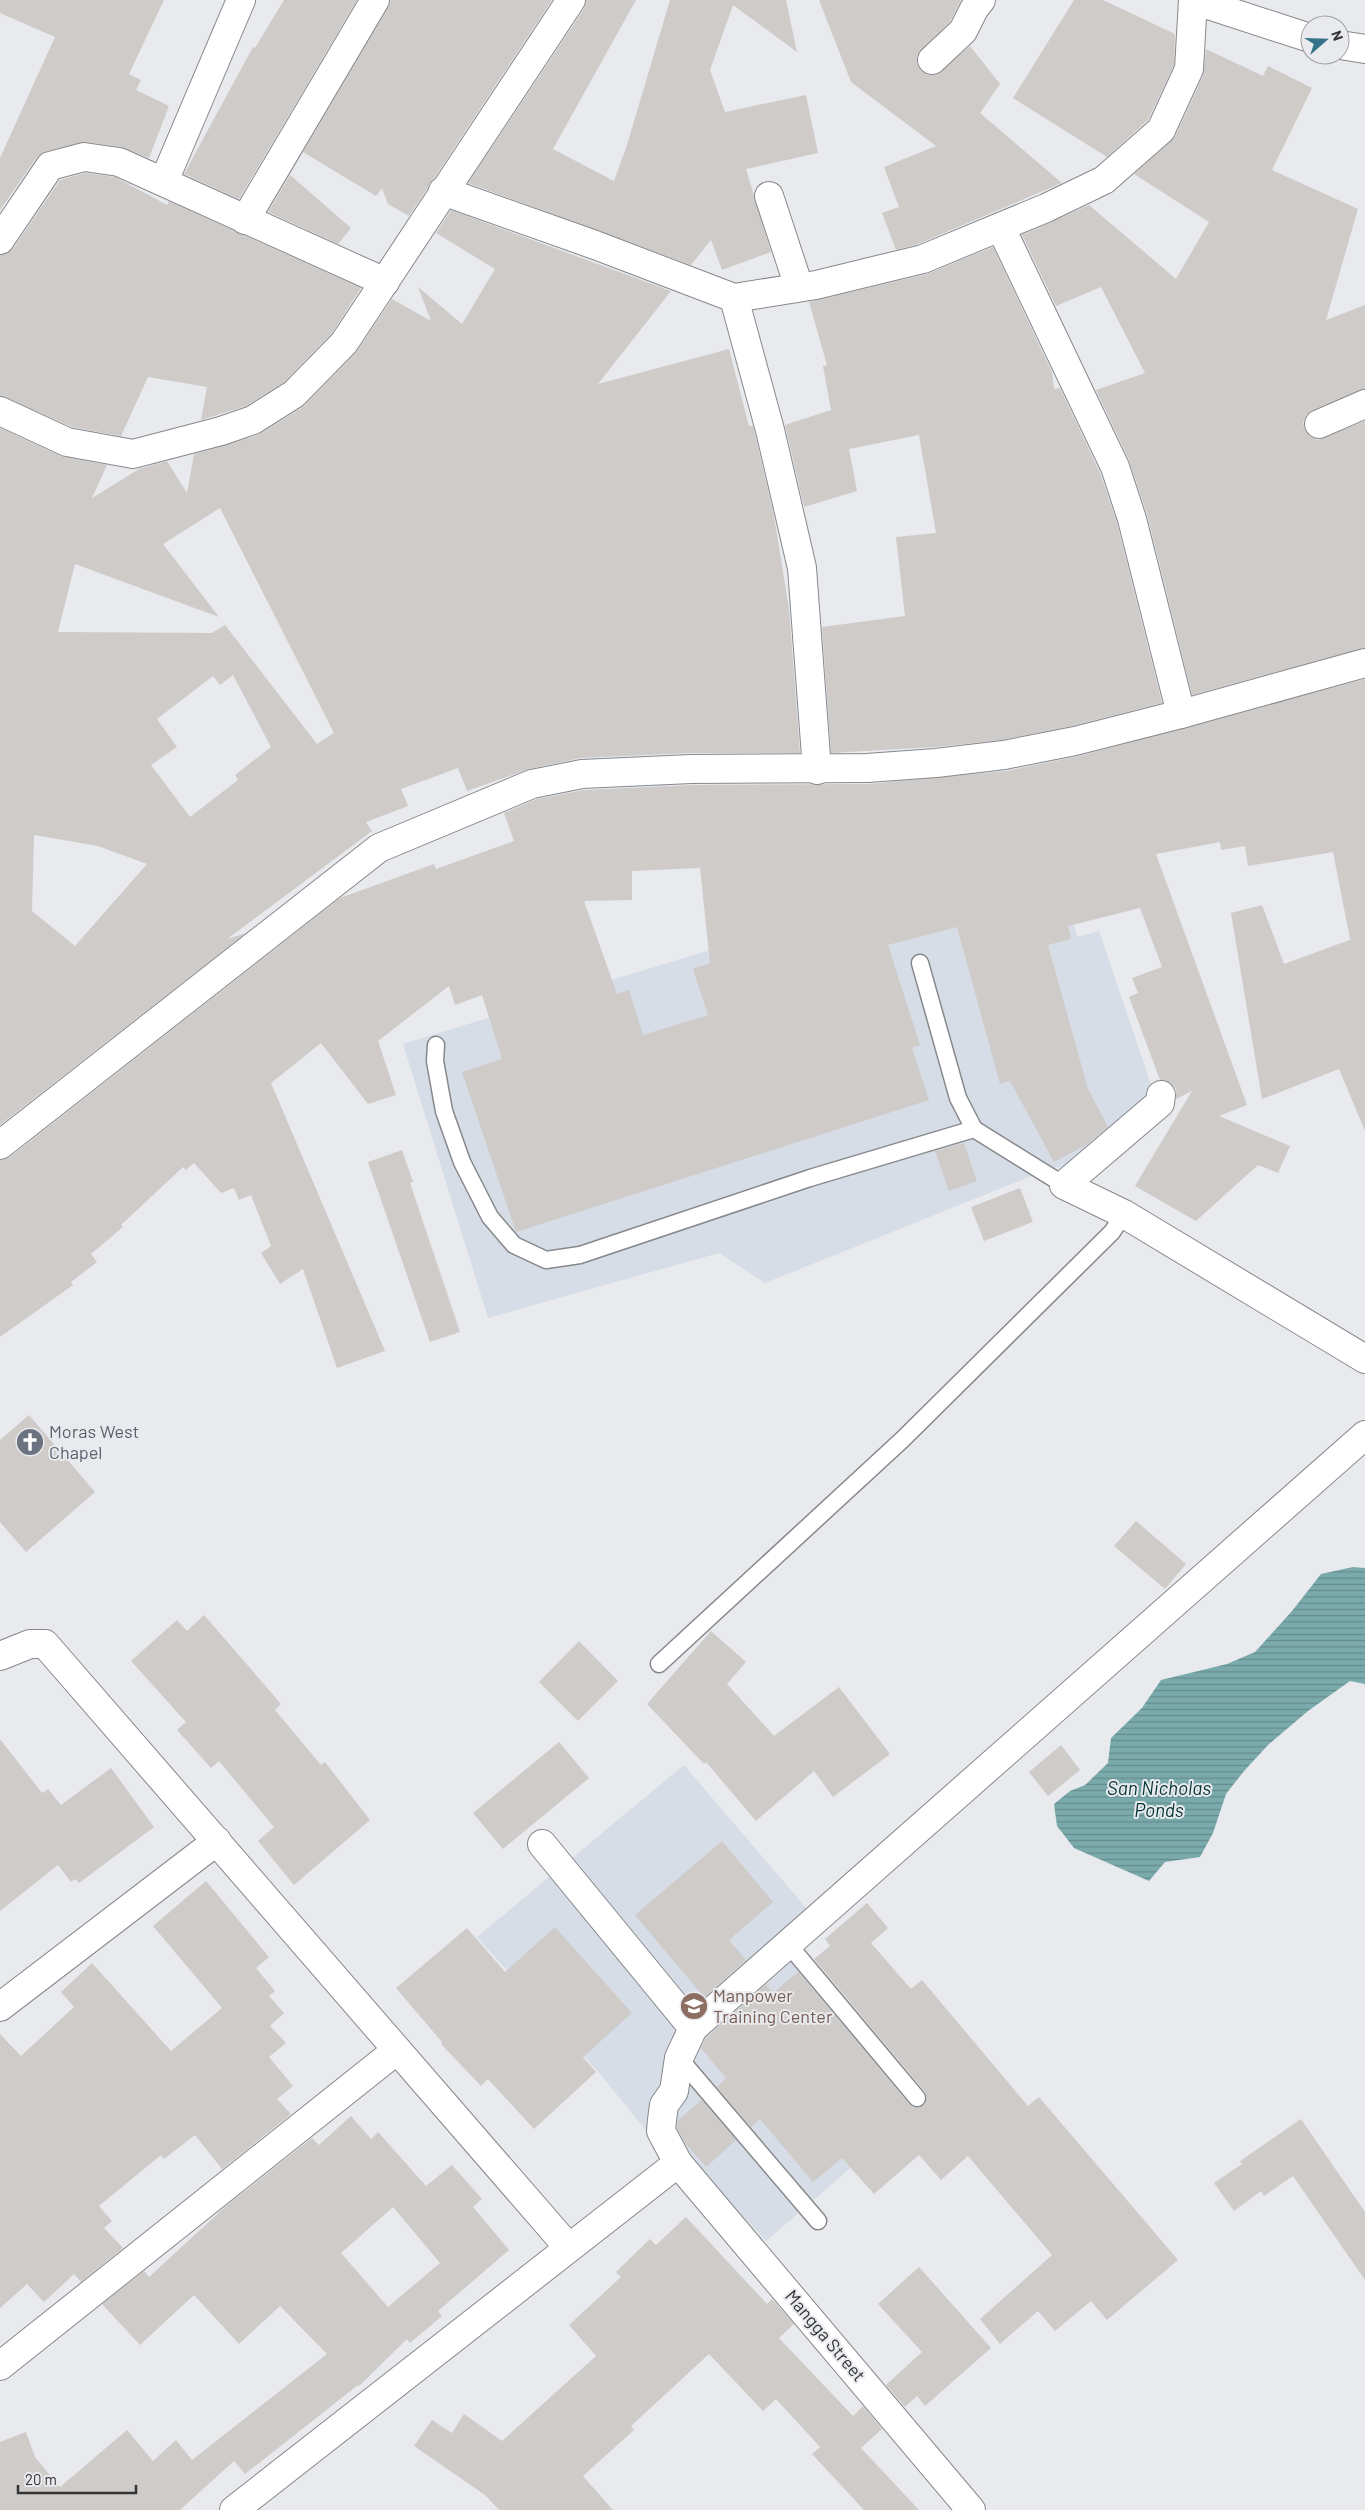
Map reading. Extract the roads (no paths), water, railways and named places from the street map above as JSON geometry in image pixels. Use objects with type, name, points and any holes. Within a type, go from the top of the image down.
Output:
[{"type":"street","points":[[164,181],[240,0]]},
{"type":"street","points":[[245,220],[375,0]]},
{"type":"street","points":[[0,411],[67,442],[133,454],[220,432],[253,420],[294,394],[344,344],[570,0]]},
{"type":"street","points":[[932,60],[963,31],[974,9],[982,0]]},
{"type":"street","points":[[443,191],[596,245],[734,298],[799,287],[923,259],[1001,228],[1104,180],[1161,130],[1189,70],[1193,0],[1300,35]]},
{"type":"street","points":[[1350,47],[1365,49]]},
{"type":"street","points":[[0,240],[50,166],[84,157],[119,162],[385,282]]},
{"type":"street","points":[[769,196],[799,287]]},
{"type":"street","points":[[1001,228],[1115,467],[1132,518],[1181,714]]},
{"type":"street","points":[[734,298],[770,430],[802,568],[817,770]]},
{"type":"street","points":[[1319,424],[1365,404]]},
{"type":"street","points":[[0,1144],[379,848],[532,784],[582,774],[691,769],[817,770],[936,763],[1004,756],[1075,741],[1181,714],[1365,663]]},
{"type":"street","points":[[1161,1095],[1160,1103],[1111,1147],[1064,1185],[1124,1214],[1365,1359]]},
{"type":"street","points":[[542,1844],[692,2028],[1365,1435]]},
{"type":"street","points":[[0,1656],[30,1644],[45,1644],[569,2248]]},
{"type":"street","points":[[0,2007],[217,1841]]},
{"type":"street","name":"Mangga Street","points":[[692,2028],[679,2058],[674,2091],[664,2105],[661,2132],[678,2163],[971,2510]]},
{"type":"street","points":[[0,2366],[397,2050]]},
{"type":"street","points":[[234,2510],[678,2163]]},
{"type":"lane","points":[[920,963],[958,1098],[974,1129],[1064,1185]]},
{"type":"lane","points":[[436,1045],[435,1061],[444,1111],[462,1162],[490,1218],[514,1245],[546,1260],[580,1254],[810,1178],[974,1129]]},
{"type":"lane","points":[[659,1664],[903,1439],[1112,1232],[1124,1214]]},
{"type":"lane","points":[[788,1944],[917,2098]]},
{"type":"lane","points":[[679,2058],[818,2222]]},
{"type":"water","name":"San Nicholas Ponds","points":[[1353,1567],[1365,1568],[1365,1684],[1350,1681],[1308,1711],[1268,1745],[1226,1794],[1213,1833],[1200,1857],[1165,1862],[1149,1881],[1074,1848],[1057,1826],[1054,1804],[1070,1791],[1085,1785],[1108,1763],[1111,1738],[1142,1708],[1161,1680],[1227,1664],[1255,1652],[1292,1611],[1321,1574]]},
{"type":"place","name":"Moras West Chapel","points":[[30,1442]]},
{"type":"place","name":"Manpower Training Center","points":[[694,2006]]}]
